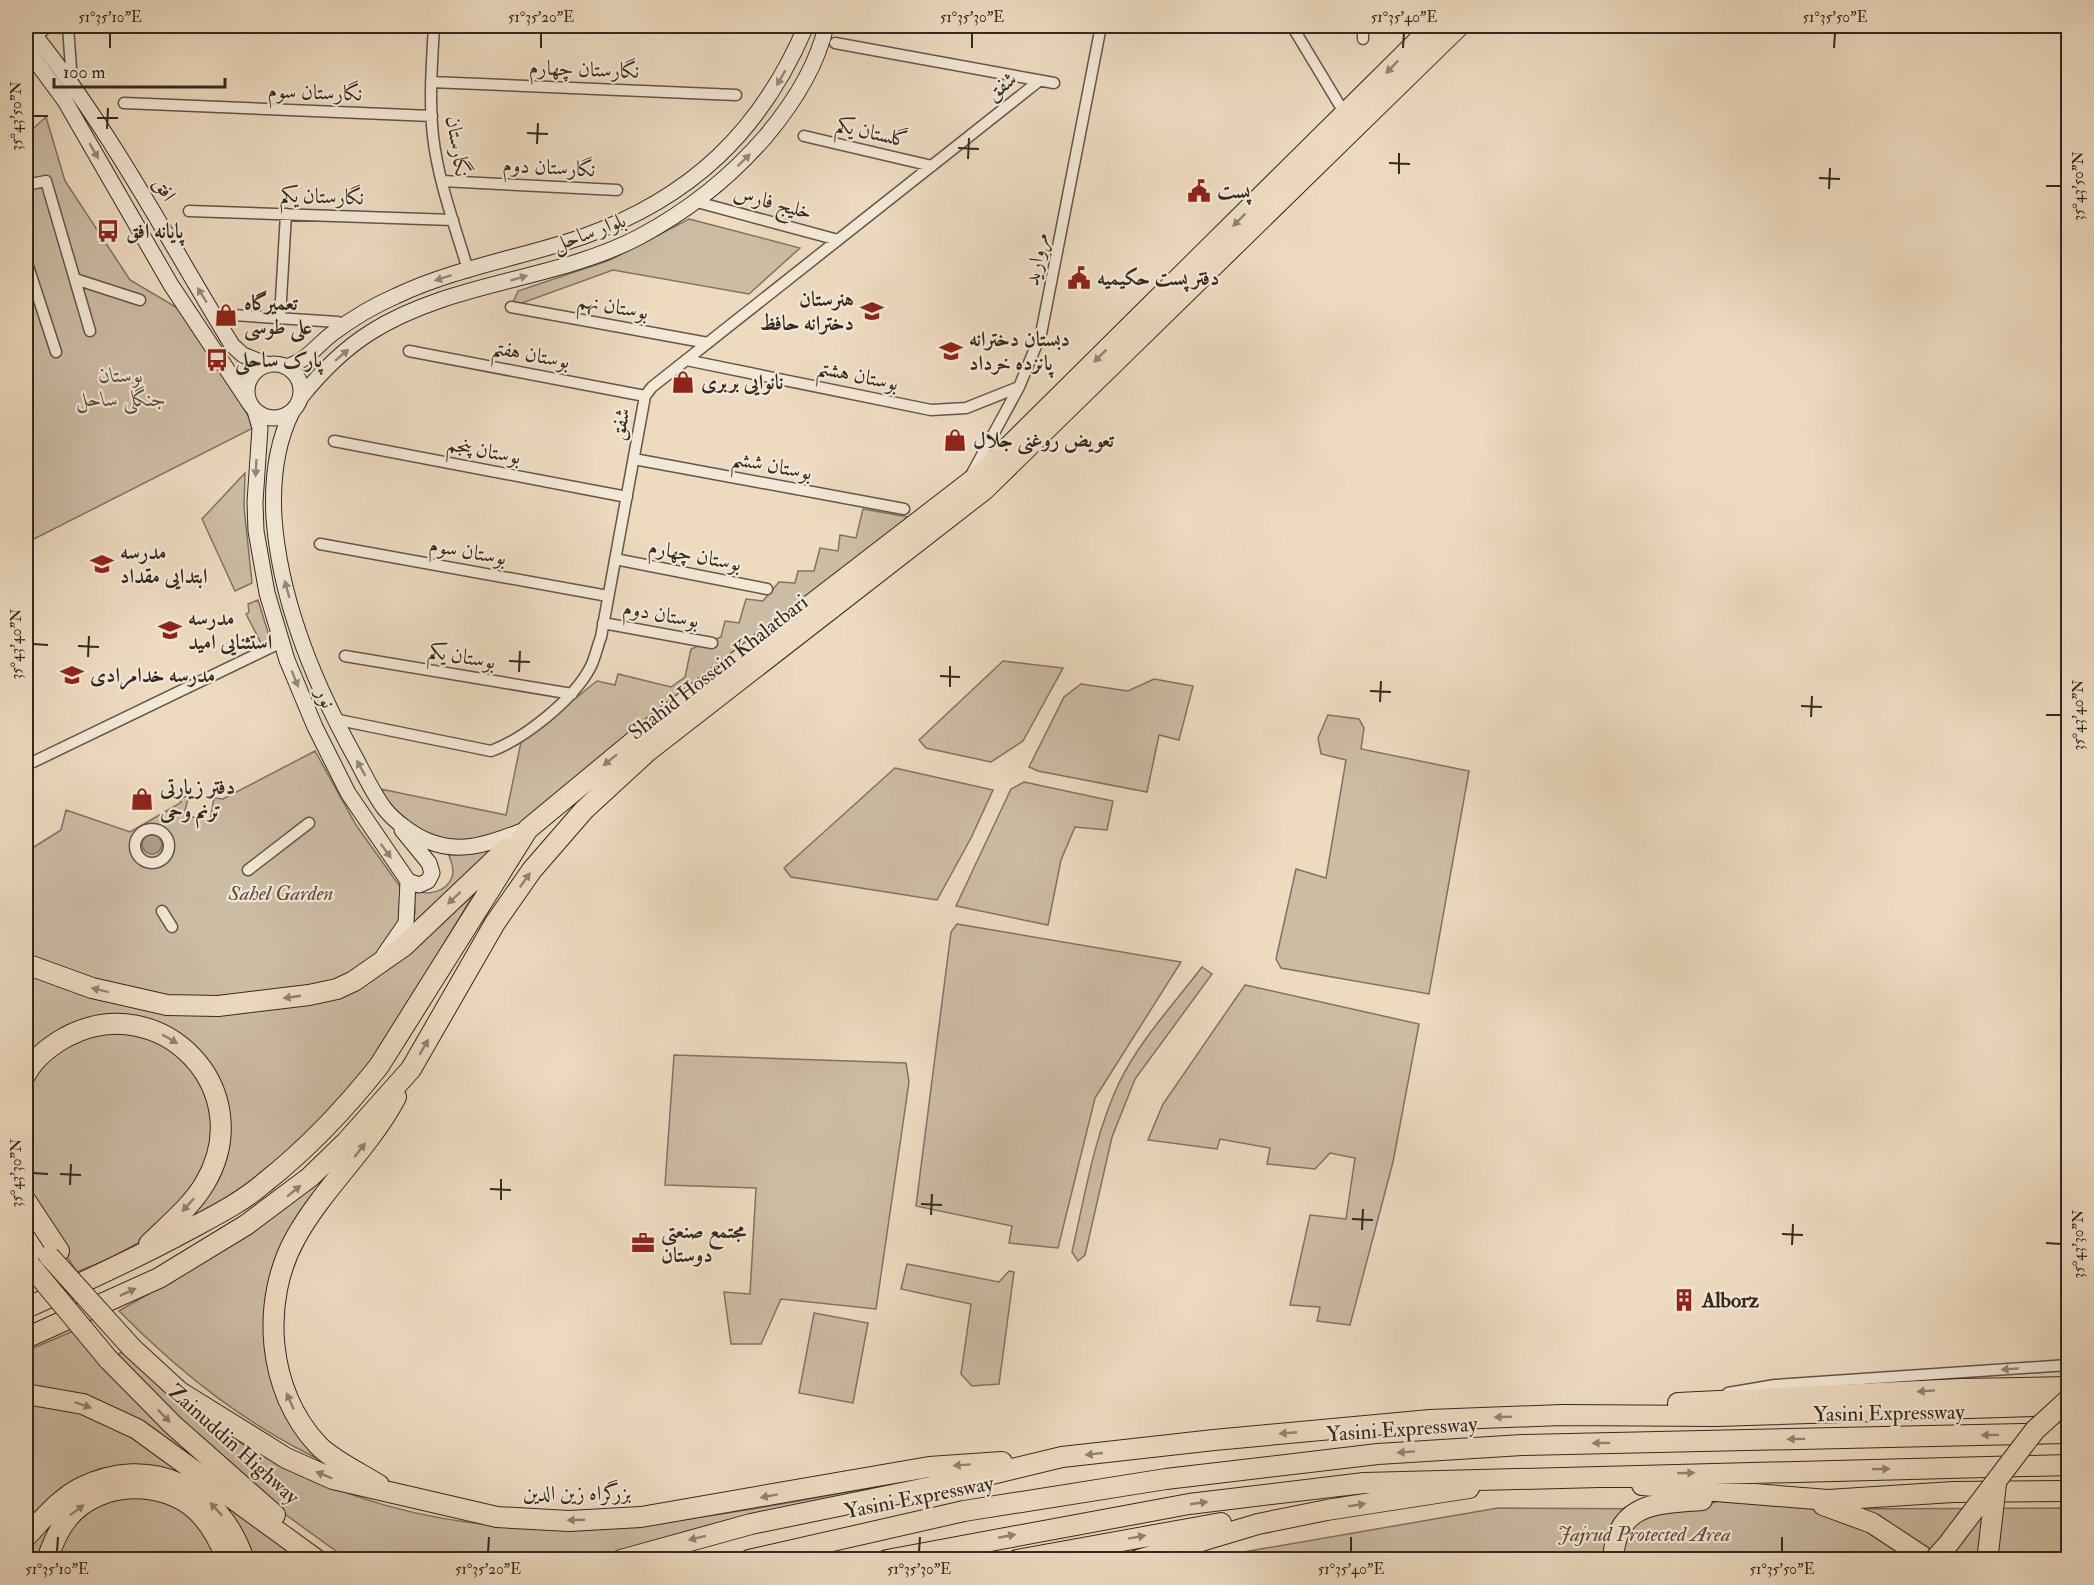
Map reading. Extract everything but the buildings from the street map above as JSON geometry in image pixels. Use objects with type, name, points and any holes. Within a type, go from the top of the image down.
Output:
[{"type":"highway","name":"Shahid Hossein Khalatbari","points":[[26,1308],[132,1261],[232,1206],[264,1184],[323,1130],[353,1098],[400,1035],[528,829],[638,738],[983,472],[1433,26]]},
{"type":"highway","name":"Shahid Hossein Khalatbari","points":[[26,1338],[159,1278],[270,1209],[310,1177],[346,1142],[411,1069],[495,923],[532,870],[584,810],[648,751],[984,490],[1459,26]]},
{"type":"highway","points":[[26,964],[92,988],[167,1005],[193,1007],[309,995],[337,989],[372,970],[404,946],[528,829]]},
{"type":"highway","points":[[26,1074],[46,1050],[71,1035],[97,1026],[122,1025],[150,1030],[176,1042],[196,1059],[210,1078],[218,1101],[221,1128],[219,1152],[213,1167],[191,1202],[132,1261]]},
{"type":"highway","points":[[394,1494],[319,1446],[290,1405],[282,1380],[272,1327],[278,1283],[295,1238],[310,1215],[383,1121],[411,1069]]},
{"type":"highway","points":[[26,1201],[54,1253]]},
{"type":"highway","points":[[26,1226],[54,1253]]},
{"type":"highway","name":"بزرگراه زین الدین","points":[[54,1253],[80,1279],[87,1300],[132,1348],[180,1392],[286,1458],[333,1479],[497,1517],[569,1521],[631,1518],[929,1467],[1062,1457]]},
{"type":"highway","name":"Zainuddin Highway","points":[[28,1262],[108,1359],[173,1425],[260,1504],[334,1560]]},
{"type":"highway","points":[[1562,1415],[1682,1403],[1961,1389],[2068,1387]]},
{"type":"highway","points":[[26,1394],[83,1404],[137,1430],[316,1560]]},
{"type":"highway","points":[[1934,1560],[1950,1543],[2041,1422],[2068,1400]]},
{"type":"highway","points":[[621,1560],[751,1524],[1062,1457],[1430,1420],[1562,1415],[1706,1416],[2068,1405]]},
{"type":"highway","name":"Yasini Expressway","points":[[749,1560],[964,1511],[1189,1476],[1367,1455],[1522,1444],[2068,1433]]},
{"type":"highway","points":[[887,1560],[1112,1517],[1271,1492],[1364,1483],[2068,1465]]},
{"type":"highway","points":[[26,1538],[51,1511],[78,1490],[118,1475],[147,1474],[179,1483],[212,1504],[231,1528],[244,1560]]},
{"type":"highway","points":[[1544,1477],[1797,1498],[1951,1505],[2068,1503]]},
{"type":"highway","points":[[1017,1560],[1245,1519],[1327,1510],[1461,1490],[1519,1478]]},
{"type":"highway","points":[[1988,1553],[1996,1481]]},
{"type":"highway","points":[[47,1560],[52,1545],[69,1516],[96,1497],[131,1488],[166,1493],[196,1510],[210,1525],[227,1560]]},
{"type":"highway","points":[[1840,1500],[1953,1492],[2068,1491]]},
{"type":"highway","points":[[1614,1560],[1619,1530],[1634,1513],[1644,1507],[1753,1494]]},
{"type":"highway","points":[[1797,1498],[1863,1519],[1928,1560]]},
{"type":"highway","points":[[1138,1560],[1217,1535],[1327,1510]]},
{"type":"main road","name":"بلوار ساحل","points":[[286,367],[301,360],[356,316],[395,296],[468,270],[582,237],[627,219],[670,196],[705,169],[736,139],[766,104],[790,63],[806,26]]},
{"type":"main road","name":"بلوار ساحل","points":[[301,397],[320,374],[371,332],[433,304],[586,258],[638,237],[697,202],[750,154],[779,121],[808,75],[826,26]]},
{"type":"main road","name":"افق","points":[[29,39],[72,82],[145,194],[186,269],[232,345],[243,355],[268,365]]},
{"type":"main road","name":"افق","points":[[29,39],[171,285],[252,408]]},
{"type":"main road","points":[[670,196],[697,202]]},
{"type":"main road","points":[[268,365],[286,367],[299,379],[301,397],[292,412],[277,419],[261,416],[252,408],[247,397],[249,381],[260,368],[268,365]]},
{"type":"main road","name":"نور","points":[[252,408],[260,428],[255,502],[256,531],[267,593],[282,642],[315,727],[348,793],[408,881]]},
{"type":"main road","name":"نور","points":[[292,412],[285,426],[275,469],[274,516],[277,548],[286,588],[300,631],[334,720],[385,809],[414,834],[445,847],[479,847],[528,829]]},
{"type":"main road","points":[[315,727],[334,720]]},
{"type":"main road","points":[[372,970],[406,923],[408,881],[419,885],[428,881],[432,873],[429,863],[385,809]]},
{"type":"street","points":[[29,39],[48,26]]},
{"type":"street","points":[[68,26],[72,82]]},
{"type":"street","name":"نگارستان","points":[[434,26],[431,82],[433,136],[442,181],[468,270]]},
{"type":"street","name":"مروارید","points":[[966,484],[1019,387],[1041,334],[1101,26]]},
{"type":"street","points":[[1292,26],[1345,114]]},
{"type":"street","points":[[1363,26],[1363,39]]},
{"type":"street","points":[[835,43],[1053,83]]},
{"type":"street","name":"شفق","points":[[334,720],[490,751],[510,744],[572,694],[591,668],[603,623],[645,396],[686,360],[1039,81]]},
{"type":"street","name":"نگارستان چهارم","points":[[431,82],[736,95]]},
{"type":"street","name":"نگارستان سوم","points":[[124,103],[432,116]]},
{"type":"street","name":"گلستان یکم","points":[[804,136],[932,166]]},
{"type":"street","points":[[26,185],[46,181],[90,331]]},
{"type":"street","name":"نگارستان دوم","points":[[442,181],[617,190]]},
{"type":"street","name":"خلیج فارس","points":[[697,202],[838,240]]},
{"type":"street","name":"نگارستان یکم","points":[[189,211],[453,220]]},
{"type":"street","points":[[280,318],[286,214]]},
{"type":"street","points":[[26,260],[28,274],[56,352]]},
{"type":"street","points":[[75,279],[140,300]]},
{"type":"street","name":"بوستان نهم","points":[[511,308],[708,343]]},
{"type":"street","points":[[233,315],[338,322]]},
{"type":"street","name":"بوستان هفتم","points":[[410,351],[645,396]]},
{"type":"street","name":"بوستان هشتم","points":[[686,360],[931,410],[966,408],[1019,387]]},
{"type":"street","name":"بوستان پنجم","points":[[334,441],[627,497]]},
{"type":"street","name":"بوستان ششم","points":[[634,459],[904,509]]},
{"type":"street","name":"بوستان سوم","points":[[320,544],[608,596]]},
{"type":"street","name":"بوستان چهارم","points":[[615,559],[767,589]]},
{"type":"street","name":"بوستان دوم","points":[[603,623],[712,643]]},
{"type":"street","points":[[31,763],[282,642]]},
{"type":"street","name":"بوستان یکم","points":[[345,656],[572,694]]},
{"type":"street","points":[[248,870],[309,823]]},
{"type":"street","points":[[162,911],[172,927]]},
{"type":"street","points":[[1682,1403],[1775,1385],[2068,1365]]},
{"type":"green space","name":"بوستان جنگلی ساحل","points":[[46,117],[65,181],[130,280],[186,313],[255,427],[26,543],[26,135]]},
{"type":"green space","points":[[689,219],[800,248],[749,294],[613,270],[511,307],[518,291],[610,260]]},
{"type":"green space","points":[[245,473],[244,507],[252,583],[235,591],[202,519]]},
{"type":"green space","points":[[863,509],[914,518],[525,821],[484,839],[464,842],[445,841],[427,835],[410,824],[395,809],[381,789],[506,815],[521,742],[597,681],[615,685],[618,674],[671,687],[685,677],[691,649],[721,637],[725,621],[739,623],[746,599],[763,601],[779,582],[795,583],[798,571],[814,571],[820,548],[838,551],[840,535],[856,538]]},
{"type":"green space","points":[[258,600],[271,642],[262,645],[246,614],[249,612],[248,604]]},
{"type":"green space","points":[[1003,661],[1063,668],[1023,741],[991,762],[926,748],[919,740]]},
{"type":"green space","points":[[1154,679],[1193,686],[1179,740],[1159,735],[1147,792],[1038,771],[1029,767],[1064,697],[1081,684],[1128,691]]},
{"type":"green space","points":[[1328,715],[1359,719],[1364,728],[1361,749],[1469,771],[1429,994],[1281,968],[1276,959],[1296,869],[1326,878],[1346,760],[1321,754],[1318,738]]},
{"type":"green space","name":"Sahel Garden","points":[[315,751],[356,825],[401,888],[403,917],[383,950],[350,979],[214,1002],[159,998],[26,959],[26,852],[61,830],[66,810],[130,832],[181,802],[179,799],[189,795],[184,815],[210,821],[214,798],[223,799]]},
{"type":"green space","points":[[895,768],[993,790],[971,838],[937,900],[791,877],[784,868]]},
{"type":"green space","points":[[1024,782],[1113,801],[1107,830],[1075,827],[1061,860],[1048,925],[956,906],[1011,789]]},
{"type":"green space","points":[[494,848],[408,932],[415,913],[414,889],[424,893],[436,892],[446,886],[452,877],[453,871],[448,853],[473,853]]},
{"type":"green space","points":[[486,874],[379,1051],[356,1082],[299,1142],[247,1185],[154,1244],[213,1177],[212,1075],[121,1020],[26,1066],[26,969],[116,999],[321,997]]},
{"type":"green space","points":[[957,924],[1181,962],[1095,1098],[1058,1248],[1009,1243],[1012,1226],[916,1206],[951,932]]},
{"type":"green space","points":[[1202,967],[1212,974],[1135,1079],[1112,1137],[1085,1255],[1078,1261],[1072,1252],[1091,1166],[1110,1103],[1136,1052]]},
{"type":"green space","points":[[1245,985],[1419,1024],[1393,1162],[1350,1325],[1317,1321],[1320,1307],[1290,1305],[1310,1215],[1346,1219],[1355,1158],[1330,1153],[1315,1169],[1267,1164],[1270,1148],[1220,1139],[1217,1149],[1148,1140],[1163,1104]]},
{"type":"green space","points":[[131,1029],[191,1060],[217,1121],[206,1173],[147,1238],[109,1259],[77,1272],[26,1193],[26,1080],[66,1041]]},
{"type":"green space","points":[[674,1055],[906,1063],[909,1082],[876,1309],[781,1299],[761,1344],[731,1344],[724,1292],[750,1294],[756,1188],[665,1185]]},
{"type":"green space","points":[[335,1167],[296,1222],[269,1359],[333,1466],[274,1435],[219,1399],[143,1335],[119,1311],[251,1234]]},
{"type":"green space","points":[[907,1264],[999,1282],[1009,1271],[1014,1272],[999,1384],[972,1386],[961,1374],[971,1304],[901,1289]]},
{"type":"green space","points":[[814,1313],[868,1323],[853,1403],[799,1393]]},
{"type":"green space","points":[[76,1330],[235,1490],[192,1464],[26,1385],[26,1351]]},
{"type":"green space","points":[[124,1351],[212,1425],[316,1481],[405,1510],[492,1525],[579,1528],[667,1521],[757,1508],[946,1474],[667,1538],[588,1559],[347,1559],[264,1499],[113,1357]]},
{"type":"green space","points":[[26,1401],[56,1404],[119,1428],[307,1559],[250,1559],[178,1478],[26,1531]]},
{"type":"green space","points":[[146,1493],[193,1513],[222,1560],[51,1560],[52,1554],[90,1505]]},
{"type":"green space","name":"Jajrud Protected Area","points":[[1719,1501],[1818,1509],[2068,1508],[2068,1559],[1220,1560],[1232,1554],[1498,1508],[1689,1509]]},
{"type":"green space","points":[[56,1513],[43,1559],[26,1559],[26,1544]]},
{"type":"green space","points":[[1213,1528],[1115,1559],[1050,1560]]},
{"type":"shaded area","points":[[152,834],[159,837],[162,844],[159,851],[152,854],[145,851],[142,844],[145,837]]},
{"type":"place","name":"پست","points":[[1199,191]]},
{"type":"place","name":"پایانه افق","points":[[108,231]]},
{"type":"place","name":"دفتر پست حکیمیه","points":[[1079,278]]},
{"type":"place","name":"هنرستان دخترانه حافظ","points":[[872,311]]},
{"type":"place","name":"تعمیرگاه علی طوسی","points":[[226,315]]},
{"type":"place","name":"دبستان دخترانه پانزده خرداد","points":[[951,351]]},
{"type":"place","name":"پارک ساحلی","points":[[217,360]]},
{"type":"place","name":"نانوایی بربری","points":[[683,382]]},
{"type":"place","name":"تعویض روغنی جلال","points":[[955,440]]},
{"type":"place","name":"مدرسه ابتدایی مقداد","points":[[102,564]]},
{"type":"place","name":"مدرسه استثنایی امید","points":[[170,630]]},
{"type":"place","name":"مدرسه خدامرادی","points":[[72,675]]},
{"type":"place","name":"دفتر زیارتی ترنم وحی","points":[[142,799]]},
{"type":"place","name":"مجتمع صنعتی دوستان","points":[[643,1243]]},
{"type":"place","name":"Alborz","points":[[1684,1300]]}]
